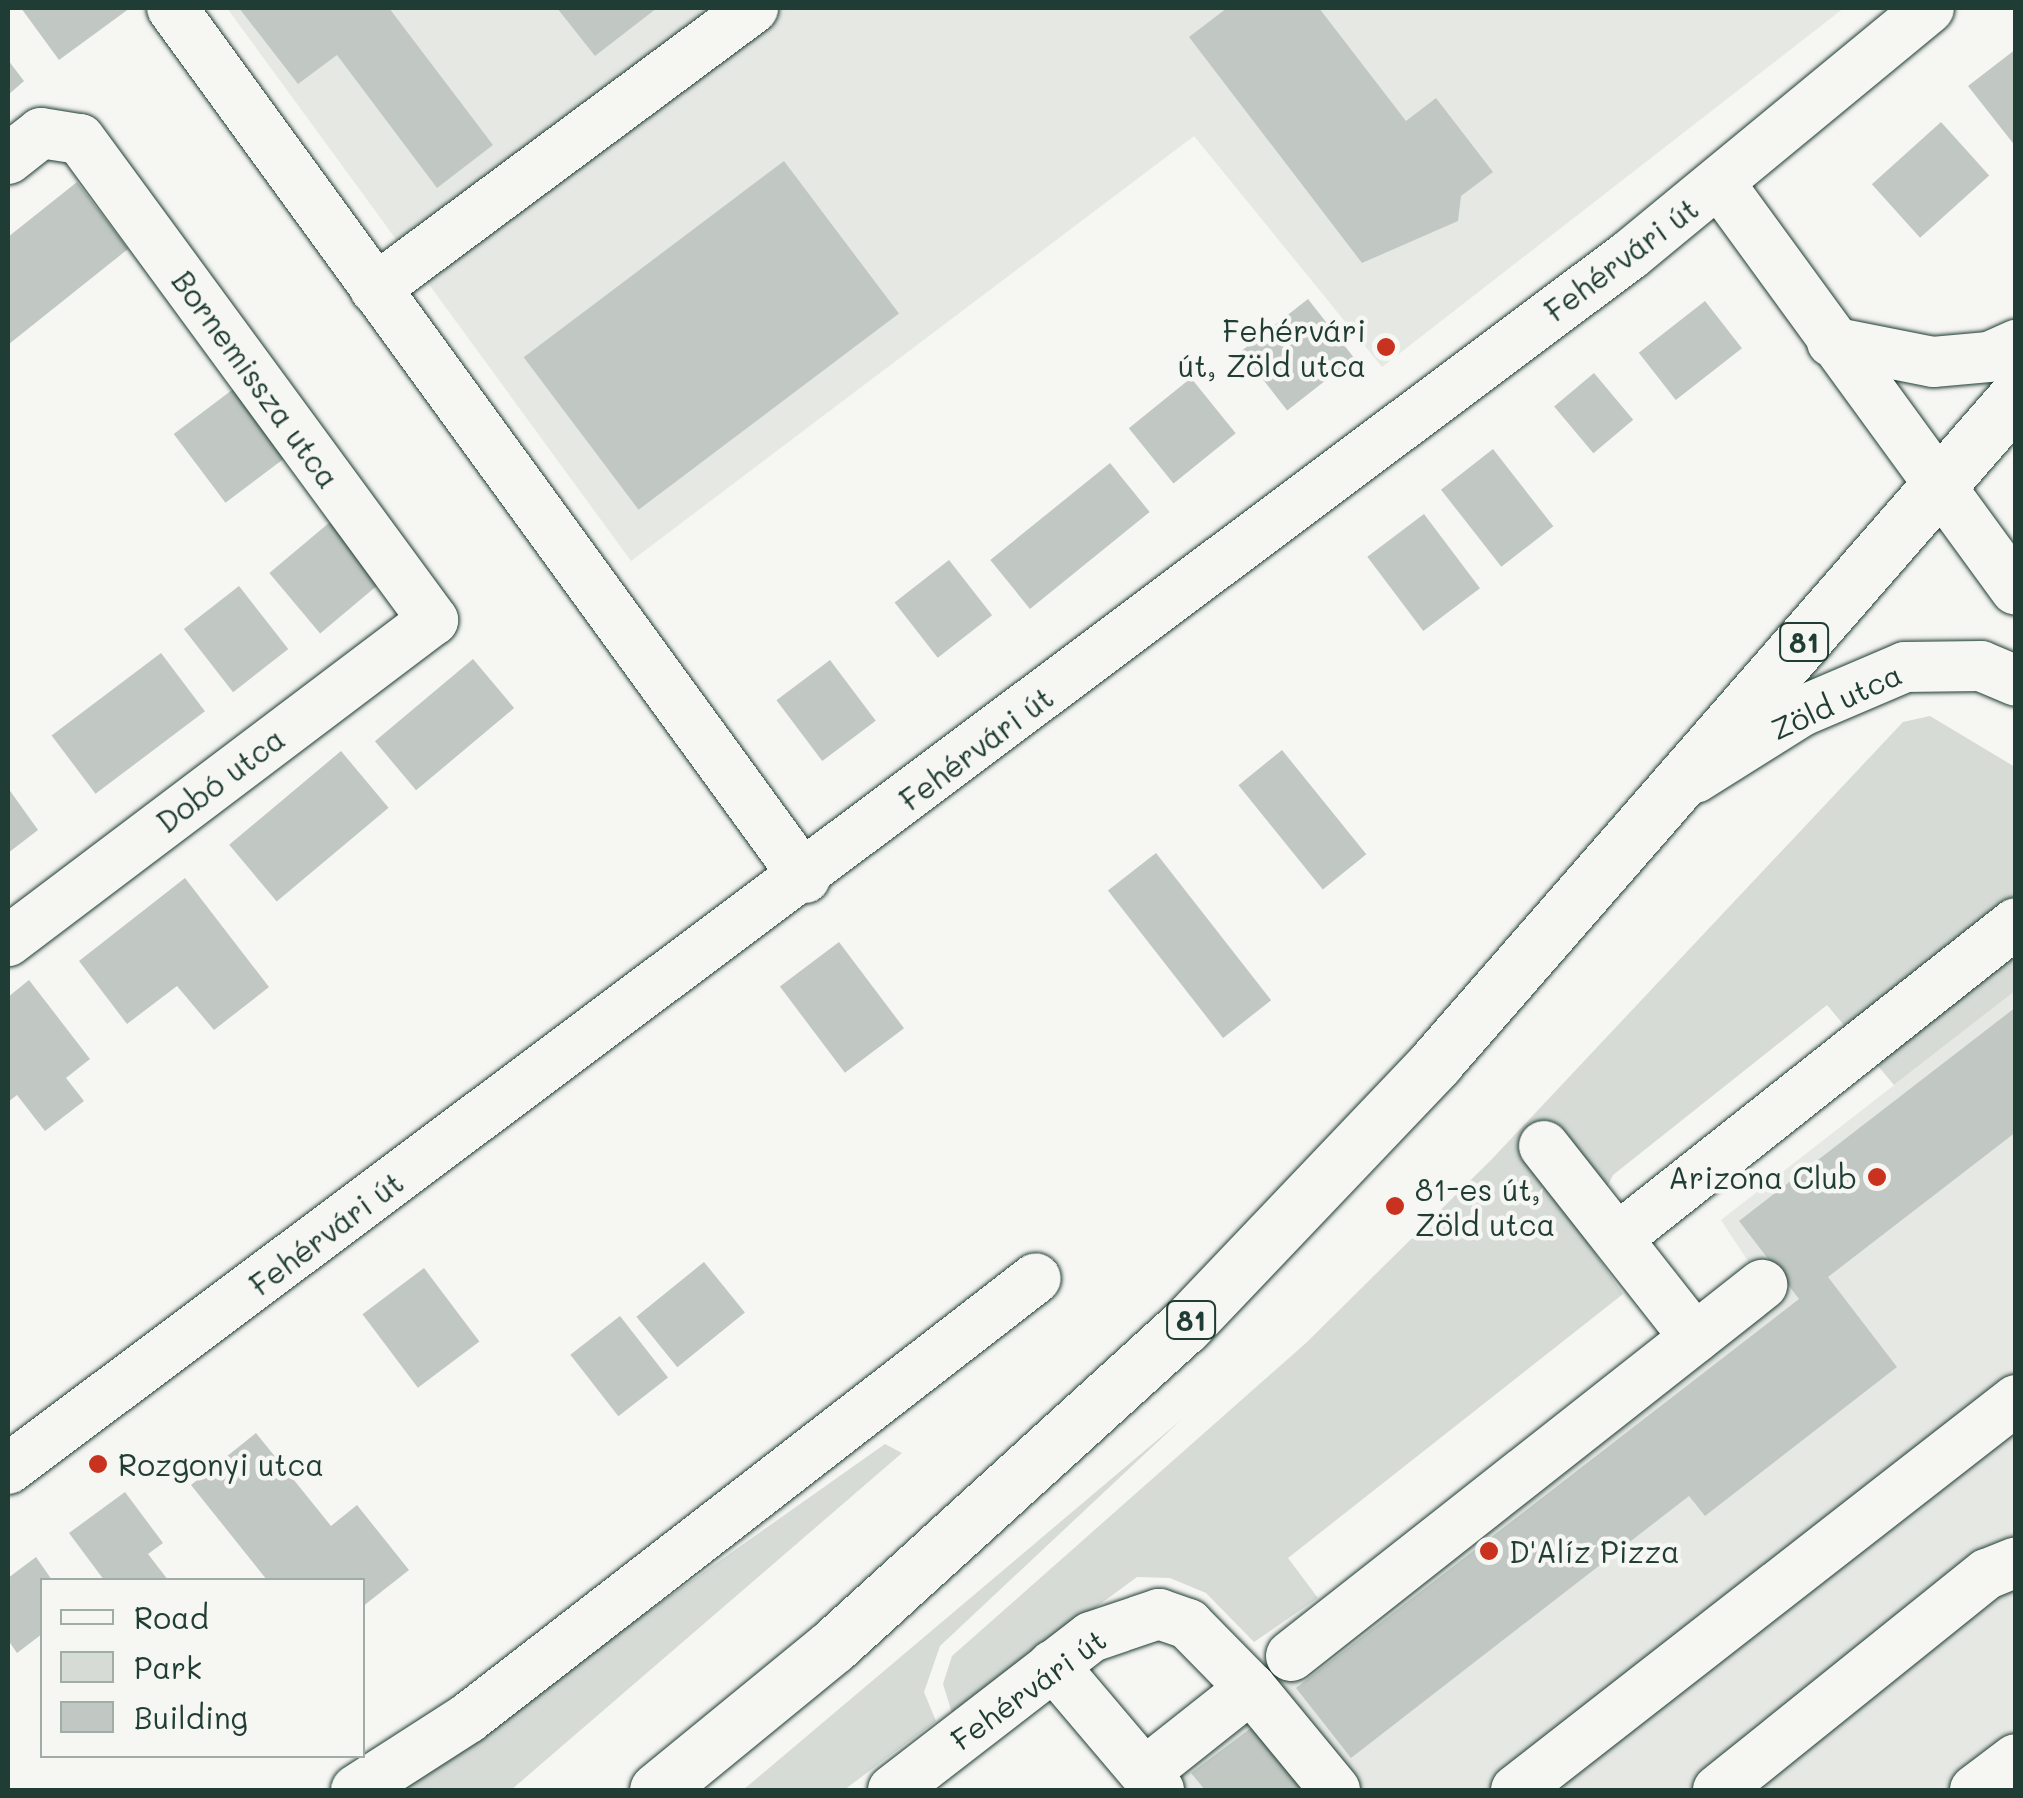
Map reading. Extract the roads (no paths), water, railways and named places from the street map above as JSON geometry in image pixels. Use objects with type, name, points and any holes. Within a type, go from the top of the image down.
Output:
[{"type":"main road","name":"81","points":[[656,1790],[833,1646],[1185,1326],[1436,1062],[2016,397]]},
{"type":"street","points":[[172,8],[805,878]]},
{"type":"street","points":[[375,289],[753,8]]},
{"type":"street","name":"Fehérvári út","points":[[8,1470],[805,878],[1720,184],[1928,8]]},
{"type":"street","name":"Bornemissza utca","points":[[8,159],[40,133],[80,139],[432,620]]},
{"type":"street","points":[[1720,184],[1938,490],[2016,590]]},
{"type":"street","points":[[1832,342],[1934,362],[1989,357],[2016,344]]},
{"type":"street","name":"Dobó utca","points":[[8,941],[432,620]]},
{"type":"street","name":"Zöld utca","points":[[1669,794],[1802,711],[1905,667],[1981,666],[2016,680]]},
{"type":"street","points":[[1619,1237],[2016,923]]},
{"type":"street","points":[[1544,1146],[1695,1338]]},
{"type":"street","points":[[356,1790],[468,1718],[1036,1278]]},
{"type":"street","points":[[1291,1656],[1762,1285]]},
{"type":"street","points":[[1516,1790],[2016,1400]]},
{"type":"street","points":[[1718,1790],[1987,1574],[2016,1562]]},
{"type":"street","name":"Fehérvári út","points":[[893,1790],[1053,1665],[1127,1619],[1158,1614],[1188,1624],[1250,1688],[1335,1790]]},
{"type":"street","points":[[1053,1665],[1152,1781],[1250,1688]]},
{"type":"street","points":[[1975,1790],[2016,1759]]},
{"type":"place","name":"Fehérvári út, Zöld utca","points":[[1386,347]]},
{"type":"place","name":"Arizona Club","points":[[1877,1177]]},
{"type":"place","name":"81-es út, Zöld utca","points":[[1395,1206]]},
{"type":"place","name":"Rozgonyi utca","points":[[98,1464]]},
{"type":"place","name":"D'Alíz Pizza","points":[[1489,1551]]}]
